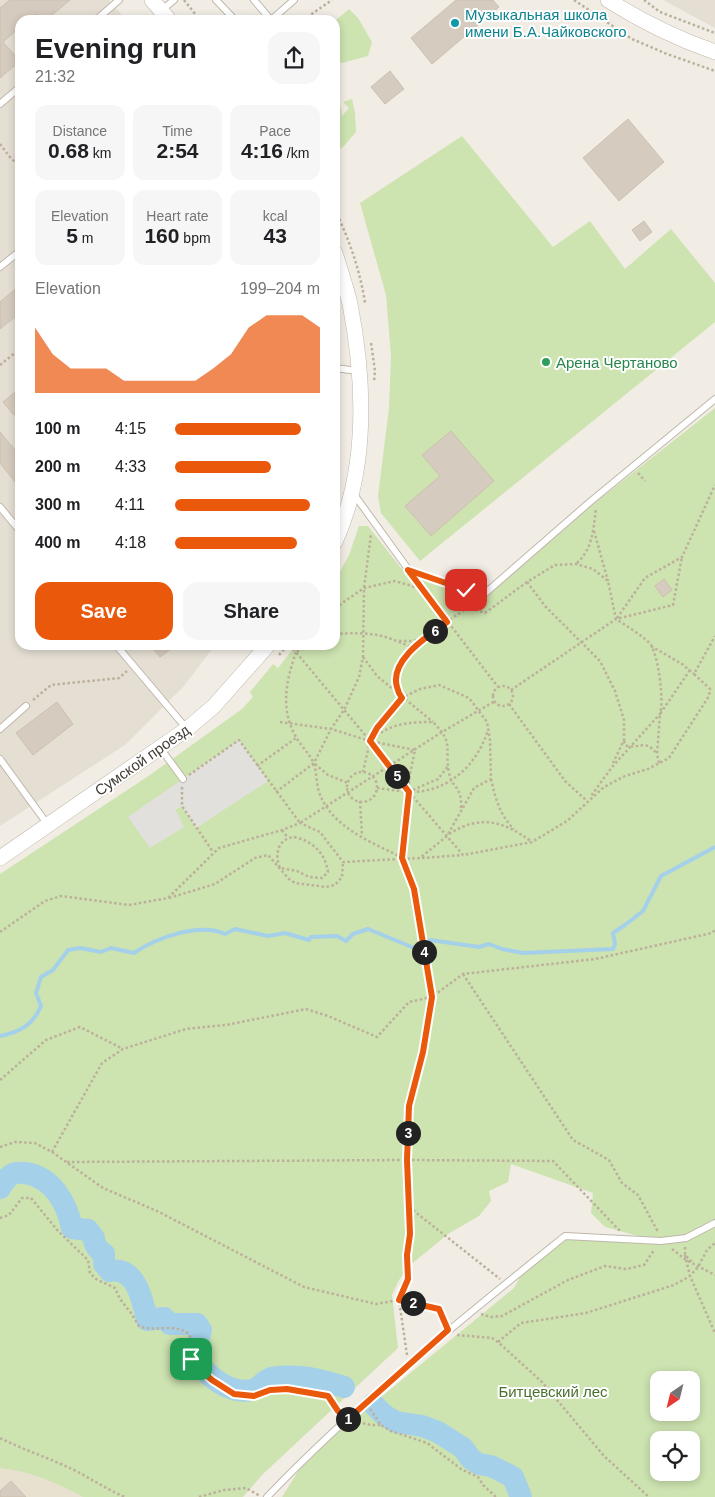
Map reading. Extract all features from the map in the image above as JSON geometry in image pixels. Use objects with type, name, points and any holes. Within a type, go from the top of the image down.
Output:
[{"type":"street","points":[[608,0],[638,19],[676,38],[715,52]]},
{"type":"street","points":[[340,270],[350,304],[359,371],[361,403],[353,493],[340,528]]},
{"type":"street","name":"Сумской проезд","points":[[0,858],[161,749],[214,706],[274,650]]},
{"type":"lane","points":[[102,15],[119,0]]},
{"type":"lane","points":[[161,10],[174,0]]},
{"type":"lane","points":[[216,0],[230,15]]},
{"type":"lane","points":[[254,0],[267,15]]},
{"type":"lane","points":[[277,15],[294,0]]},
{"type":"lane","points":[[0,104],[15,91]]},
{"type":"lane","points":[[0,267],[15,255]]},
{"type":"lane","points":[[340,369],[359,371]]},
{"type":"lane","points":[[353,493],[408,570],[482,596],[592,501],[715,399]]},
{"type":"lane","points":[[0,508],[15,525]]},
{"type":"lane","points":[[120,650],[187,729]]},
{"type":"lane","points":[[0,729],[26,706]]},
{"type":"lane","points":[[161,749],[183,779]]},
{"type":"lane","points":[[0,759],[48,825]]},
{"type":"lane","points":[[266,1497],[366,1402],[448,1330],[565,1236],[661,1241],[686,1238],[715,1223]]},
{"type":"path","points":[[184,0],[196,15]]},
{"type":"path","points":[[310,15],[332,0]]},
{"type":"path","points":[[574,0],[632,39],[715,71]]},
{"type":"path","points":[[644,0],[660,12],[715,33]]},
{"type":"path","points":[[0,144],[15,162]]},
{"type":"path","points":[[0,365],[15,353]]},
{"type":"path","points":[[637,472],[645,481]]},
{"type":"path","points":[[511,690],[616,619],[673,605],[682,557],[715,485]]},
{"type":"path","points":[[576,564],[585,556],[591,544],[596,506],[592,501]]},
{"type":"path","points":[[276,792],[314,763],[331,729],[344,710],[359,677],[363,657],[364,588],[372,520]]},
{"type":"path","points":[[343,862],[463,855],[532,842],[567,821],[604,787],[624,776],[648,769],[669,758],[709,696],[710,689],[690,670],[650,645],[616,619],[593,529]]},
{"type":"path","points":[[616,619],[645,578],[682,557]]},
{"type":"path","points":[[401,696],[394,678],[398,667],[413,648],[470,607],[485,613],[554,565],[576,564],[593,569],[608,582]]},
{"type":"path","points":[[408,570],[498,687]]},
{"type":"path","points":[[340,605],[364,588],[395,581],[423,590]]},
{"type":"path","points":[[527,582],[545,606],[600,661],[615,691],[624,720],[625,745],[630,747],[646,744],[657,754]]},
{"type":"path","points":[[340,634],[364,632],[386,636],[413,648]]},
{"type":"path","points":[[694,674],[715,636]]},
{"type":"path","points":[[396,640],[413,641],[427,637]]},
{"type":"path","points":[[650,645],[660,677],[663,705],[660,714],[657,754],[659,763]]},
{"type":"path","points":[[300,650],[296,652],[289,674],[285,698],[289,724],[296,738],[314,763],[328,775],[348,783]]},
{"type":"path","points":[[296,652],[370,741],[409,792],[463,855]]},
{"type":"path","points":[[363,657],[377,676],[433,722],[442,732],[447,741],[451,780],[458,787],[461,795],[461,811]]},
{"type":"path","points":[[26,706],[52,685],[119,678],[133,665]]},
{"type":"path","points":[[588,801],[612,767],[660,714],[690,670]]},
{"type":"path","points":[[363,772],[370,741],[377,728],[401,696],[420,689],[439,686],[469,698],[487,722],[491,779],[501,812],[515,830],[532,842]]},
{"type":"path","points":[[505,686],[511,690],[513,698],[509,704],[501,706],[495,701],[493,694],[498,687],[505,686]]},
{"type":"path","points":[[168,898],[219,848],[300,823],[442,732],[495,701]]},
{"type":"path","points":[[509,704],[565,782],[588,801]]},
{"type":"path","points":[[280,722],[331,729],[370,741],[415,750]]},
{"type":"path","points":[[370,741],[382,730],[396,725],[410,722],[433,722]]},
{"type":"path","points":[[376,788],[409,792],[424,791],[451,780],[468,767],[475,757],[488,729]]},
{"type":"path","points":[[258,766],[296,738]]},
{"type":"path","points":[[0,932],[45,901],[61,896],[129,905],[168,898],[215,884],[254,858],[268,855],[289,879],[295,883],[326,886],[335,884],[342,877],[343,862],[320,832],[300,823],[240,740],[183,779],[182,806],[213,853]]},
{"type":"path","points":[[612,767],[624,740]]},
{"type":"path","points":[[405,1344],[399,1300],[408,1279],[407,1255],[410,1234],[407,1160],[409,1106],[423,1052],[432,997],[414,889],[402,858],[415,750]]},
{"type":"path","points":[[314,763],[319,792],[326,807],[334,817],[362,836],[402,858]]},
{"type":"path","points":[[409,792],[432,783],[443,774],[448,765]]},
{"type":"path","points":[[363,772],[373,777],[376,788],[374,795],[368,800],[360,802],[348,793],[348,783],[349,779],[356,773],[363,772]]},
{"type":"path","points":[[447,836],[474,788],[491,779]]},
{"type":"path","points":[[360,802],[362,836]]},
{"type":"path","points":[[420,858],[447,836],[463,826],[480,821],[496,823],[515,830]]},
{"type":"path","points":[[282,830],[288,838]]},
{"type":"path","points":[[288,838],[304,839],[320,851],[325,858],[328,872],[322,878],[309,877],[297,871],[280,868],[276,855],[281,843],[288,838]]},
{"type":"path","points":[[322,878],[326,886]]},
{"type":"path","points":[[52,1152],[102,1063],[123,1049],[186,1029],[226,1024],[306,1009],[328,1016],[377,1037],[409,1002],[432,997],[463,974],[595,959],[712,933],[715,930]]},
{"type":"path","points":[[463,974],[573,1140],[609,1160],[622,1182],[638,1195],[657,1228],[661,1241],[686,1260],[715,1275]]},
{"type":"path","points":[[0,1080],[46,1040],[80,1027],[123,1049]]},
{"type":"path","points":[[0,1147],[15,1142],[35,1143],[52,1152],[103,1188],[157,1211],[304,1287],[376,1304],[399,1300],[439,1309],[448,1330],[454,1335],[492,1338],[498,1342],[542,1382],[604,1456],[649,1497]]},
{"type":"path","points":[[66,1162],[553,1161],[628,1239]]},
{"type":"path","points":[[0,1218],[8,1215],[22,1198],[31,1198],[58,1231],[88,1260],[90,1273],[96,1279],[115,1288],[120,1299],[139,1326],[154,1330],[173,1327],[185,1331],[192,1337],[191,1359],[197,1367],[234,1394],[254,1396],[270,1390],[287,1389],[328,1396],[347,1420],[381,1425],[404,1437],[427,1443],[461,1469],[478,1477],[496,1497]]},
{"type":"path","points":[[408,1207],[506,1284]]},
{"type":"path","points":[[686,1238],[684,1251],[690,1276],[715,1333]]},
{"type":"path","points":[[472,1311],[491,1317],[502,1316],[568,1280],[605,1266],[626,1269],[644,1265],[661,1241]]},
{"type":"path","points":[[498,1342],[521,1323],[586,1313],[674,1285],[690,1276],[698,1267],[707,1250],[715,1244]]},
{"type":"path","points":[[685,1255],[698,1267]]},
{"type":"path","points":[[366,1402],[381,1425]]},
{"type":"path","points":[[0,1438],[73,1470],[106,1489],[125,1497]]},
{"type":"path","points":[[199,1497],[224,1490],[246,1488],[261,1497]]},
{"type":"shaded area","points":[[0,0],[109,0],[122,15],[15,15],[15,650],[211,650],[184,686],[125,745],[0,826]]},
{"type":"shaded area","points":[[663,0],[715,0],[715,28]]},
{"type":"shaded area","points":[[239,740],[268,781],[196,828],[182,806],[175,809],[184,827],[150,848],[128,817]]},
{"type":"shaded area","points":[[0,1468],[14,1469],[101,1497],[0,1497]]},
{"type":"green space","points":[[349,9],[358,18],[372,42],[368,56],[342,63],[340,62],[340,17]]},
{"type":"green space","points":[[352,99],[356,132],[340,149],[340,107],[342,116],[349,108],[343,102]]},
{"type":"green space","points":[[462,136],[553,247],[590,221],[625,269],[671,229],[715,283],[715,322],[420,561],[381,513],[378,496],[389,408],[391,356],[386,295],[360,203]]},
{"type":"green space","name":"Битцевский лес","points":[[715,408],[715,1497],[282,1497],[299,1470],[336,1434],[514,1288],[528,1263],[564,1239],[642,1237],[605,1227],[591,1213],[593,1193],[511,1164],[508,1182],[489,1191],[491,1201],[479,1216],[448,1234],[409,1266],[399,1280],[392,1295],[398,1348],[262,1475],[243,1497],[83,1497],[43,1478],[0,1468],[0,874],[150,775],[242,709],[253,697],[250,692],[273,664],[278,668],[292,650],[340,650],[340,572],[349,555],[359,526],[368,526],[401,568],[482,601],[592,505]],"holes":[[[239,740],[267,781],[196,827],[182,806],[174,810]]]},
{"type":"water","points":[[298,1372],[322,1373],[342,1380],[344,1387],[336,1392],[303,1380],[269,1379]]},
{"type":"building","points":[[10,0],[70,0],[52,15],[15,15],[15,31],[3,42],[15,55],[15,65],[0,78],[0,8]]},
{"type":"building","name":"Музыкальная школа имени Б.А.Чайковского","points":[[456,0],[493,0],[499,7],[432,64],[411,38]]},
{"type":"building","points":[[390,71],[404,89],[385,104],[371,87]]},
{"type":"building","points":[[628,119],[664,162],[619,201],[583,158]]},
{"type":"building","points":[[644,221],[652,232],[640,241],[632,230]]},
{"type":"building","points":[[15,289],[15,317],[0,329],[0,302]]},
{"type":"building","points":[[15,392],[15,414],[14,415],[3,402]]},
{"type":"building","points":[[451,431],[494,481],[431,536],[405,506],[440,476],[422,455]]},
{"type":"building","points":[[0,432],[15,450],[15,482],[0,463]]},
{"type":"building","points":[[664,579],[672,590],[663,597],[655,586]]},
{"type":"building","points":[[154,650],[169,650],[160,657]]},
{"type":"building","points":[[57,702],[73,724],[33,755],[16,733]]},
{"type":"building","points":[[11,1481],[26,1497],[0,1497],[0,1491]]},
{"type":"waterway","points":[[0,1036],[25,1027],[38,1013],[41,1006],[36,993],[41,977],[53,970],[68,950],[80,948],[101,952],[111,948],[134,953],[166,937],[191,931],[215,931],[225,934],[235,929],[268,936],[285,933],[309,940],[311,937],[337,936],[346,941],[353,934],[368,929],[419,950],[430,940],[479,947],[489,944],[502,949],[523,953],[613,949],[615,944],[613,933],[643,911],[661,876],[715,847]]},
{"type":"waterway","points":[[0,1188],[9,1176],[18,1173],[35,1176],[51,1186],[62,1201],[72,1228],[88,1230],[94,1238],[97,1247],[104,1254],[104,1264],[110,1271],[119,1271],[132,1279],[137,1286],[147,1320],[164,1318],[170,1324],[197,1324],[201,1330],[194,1357],[204,1370],[218,1382],[243,1391],[255,1389],[271,1378],[300,1377],[344,1387]]},
{"type":"waterway","points":[[373,1404],[384,1415],[396,1422],[422,1426],[438,1432],[463,1448],[471,1459],[479,1464],[491,1466],[513,1477],[521,1497]]},
{"type":"place","name":"Музыкальная школа имени Б.А.Чайковского","points":[[455,23]]},
{"type":"place","name":"Арена Чертаново","points":[[546,362]]},
{"type":"route","points":[[191,1359],[212,1380],[234,1394],[254,1396],[270,1390],[287,1389],[328,1396],[347,1420],[448,1330],[439,1309],[399,1300],[408,1279],[407,1255],[410,1234],[407,1160],[409,1106],[423,1052],[432,997],[414,889],[402,858],[407,826],[409,792],[370,741],[377,728],[402,698],[394,678],[398,667],[413,648],[447,622],[408,570],[466,590]]}]
